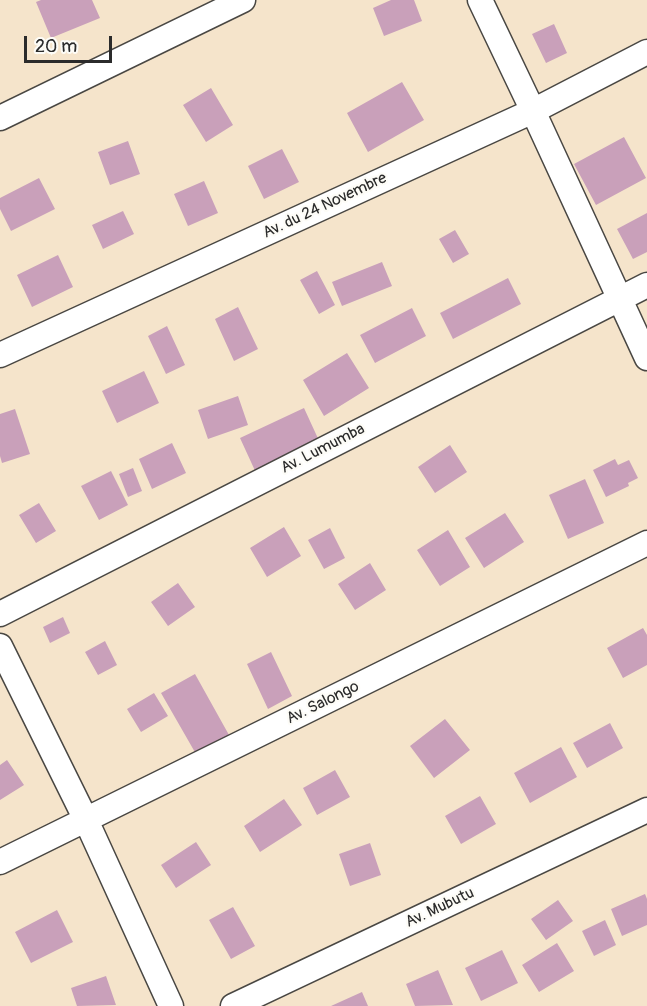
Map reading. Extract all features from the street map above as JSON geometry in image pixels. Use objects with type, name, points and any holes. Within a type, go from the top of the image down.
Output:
[{"type":"street","points":[[0,118],[243,0]]},
{"type":"street","points":[[480,0],[647,358]]},
{"type":"street","name":"Av. du 24 Novembre","points":[[0,355],[533,111],[647,52]]},
{"type":"street","name":"Av. Lumumba","points":[[0,614],[647,285]]},
{"type":"street","name":"Av. Salongo","points":[[0,862],[647,543]]},
{"type":"street","points":[[0,646],[86,820],[171,1006]]},
{"type":"street","name":"Av. Mubutu","points":[[233,1006],[647,810]]},
{"type":"building","points":[[41,0],[92,0],[100,18],[51,38],[36,2]]},
{"type":"building","points":[[391,0],[414,0],[422,21],[384,36],[373,8]]},
{"type":"building","points":[[554,24],[567,53],[546,63],[532,34]]},
{"type":"building","points":[[402,82],[424,120],[368,152],[347,113]]},
{"type":"building","points":[[211,88],[233,125],[206,142],[183,105]]},
{"type":"building","points":[[624,137],[646,178],[596,205],[574,164]]},
{"type":"building","points":[[128,141],[140,174],[110,185],[98,152]]},
{"type":"building","points":[[282,149],[299,182],[264,199],[248,166]]},
{"type":"building","points":[[39,178],[55,209],[11,231],[0,209],[0,198]]},
{"type":"building","points":[[204,181],[218,213],[188,226],[174,194]]},
{"type":"building","points":[[123,211],[134,234],[103,249],[92,225]]},
{"type":"building","points":[[647,213],[647,252],[633,259],[617,229]]},
{"type":"building","points":[[455,230],[469,254],[453,263],[439,239]]},
{"type":"building","points":[[58,255],[73,287],[32,307],[17,275]]},
{"type":"building","points":[[382,262],[392,286],[342,306],[332,282]]},
{"type":"building","points":[[317,271],[335,305],[319,314],[300,280]]},
{"type":"building","points":[[508,278],[521,304],[453,339],[440,313]]},
{"type":"building","points":[[238,307],[258,349],[234,361],[215,319]]},
{"type":"building","points":[[412,308],[426,336],[375,363],[360,335]]},
{"type":"building","points":[[167,326],[185,365],[166,374],[148,336]]},
{"type":"building","points":[[347,353],[369,388],[324,416],[303,380]]},
{"type":"building","points":[[144,371],[159,403],[117,423],[102,391]]},
{"type":"building","points":[[238,396],[248,425],[208,439],[198,410]]},
{"type":"building","points":[[304,408],[321,445],[257,475],[240,438]]},
{"type":"building","points":[[15,409],[30,454],[2,463],[0,414]]},
{"type":"building","points":[[172,443],[186,473],[152,489],[139,459]]},
{"type":"building","points":[[450,445],[467,472],[435,493],[418,467]]},
{"type":"building","points":[[615,459],[618,465],[629,460],[638,478],[628,483],[629,486],[606,497],[593,470]]},
{"type":"building","points":[[133,468],[142,491],[128,497],[119,474]]},
{"type":"building","points":[[111,471],[128,505],[99,520],[81,486]]},
{"type":"building","points":[[585,479],[604,523],[568,539],[549,495]]},
{"type":"building","points":[[39,503],[56,531],[36,543],[19,515]]},
{"type":"building","points":[[505,513],[524,542],[484,568],[465,538]]},
{"type":"building","points":[[284,527],[301,556],[267,577],[250,548]]},
{"type":"building","points":[[330,528],[345,558],[324,569],[308,540]]},
{"type":"building","points":[[448,530],[470,567],[440,586],[417,550]]},
{"type":"building","points":[[370,563],[386,590],[355,610],[338,584]]},
{"type":"building","points":[[178,583],[195,607],[168,626],[151,602]]},
{"type":"building","points":[[63,617],[70,633],[50,643],[43,627]]},
{"type":"building","points":[[643,628],[647,635],[647,665],[623,678],[607,648]]},
{"type":"building","points":[[105,641],[117,665],[98,675],[85,652]]},
{"type":"building","points":[[271,652],[292,696],[268,709],[247,664]]},
{"type":"building","points":[[195,674],[229,735],[196,754],[161,693]]},
{"type":"building","points":[[154,693],[168,716],[141,732],[127,709]]},
{"type":"building","points":[[445,719],[470,750],[434,778],[410,746]]},
{"type":"building","points":[[610,723],[623,748],[587,768],[573,743]]},
{"type":"building","points":[[561,747],[577,777],[530,803],[514,773]]},
{"type":"building","points":[[7,760],[24,785],[0,800],[0,765]]},
{"type":"building","points":[[335,770],[350,797],[317,815],[303,788]]},
{"type":"building","points":[[480,796],[496,824],[461,844],[445,816]]},
{"type":"building","points":[[284,799],[302,825],[260,852],[244,826]]},
{"type":"building","points":[[196,842],[211,865],[176,888],[161,865]]},
{"type":"building","points":[[370,843],[381,875],[350,886],[339,854]]},
{"type":"building","points":[[645,894],[647,925],[622,936],[611,909]]},
{"type":"building","points":[[558,900],[573,921],[546,940],[531,919]]},
{"type":"building","points":[[233,907],[255,946],[231,959],[209,920]]},
{"type":"building","points":[[57,910],[73,942],[31,963],[15,932]]},
{"type":"building","points":[[605,920],[616,945],[594,956],[582,931]]},
{"type":"building","points":[[557,943],[574,971],[539,992],[522,965]]},
{"type":"building","points":[[502,950],[518,983],[481,1001],[465,968]]},
{"type":"building","points":[[438,970],[453,1005],[415,1006],[406,984]]},
{"type":"building","points":[[106,976],[116,1005],[77,1006],[71,988]]},
{"type":"building","points":[[362,992],[368,1006],[331,1006]]}]
